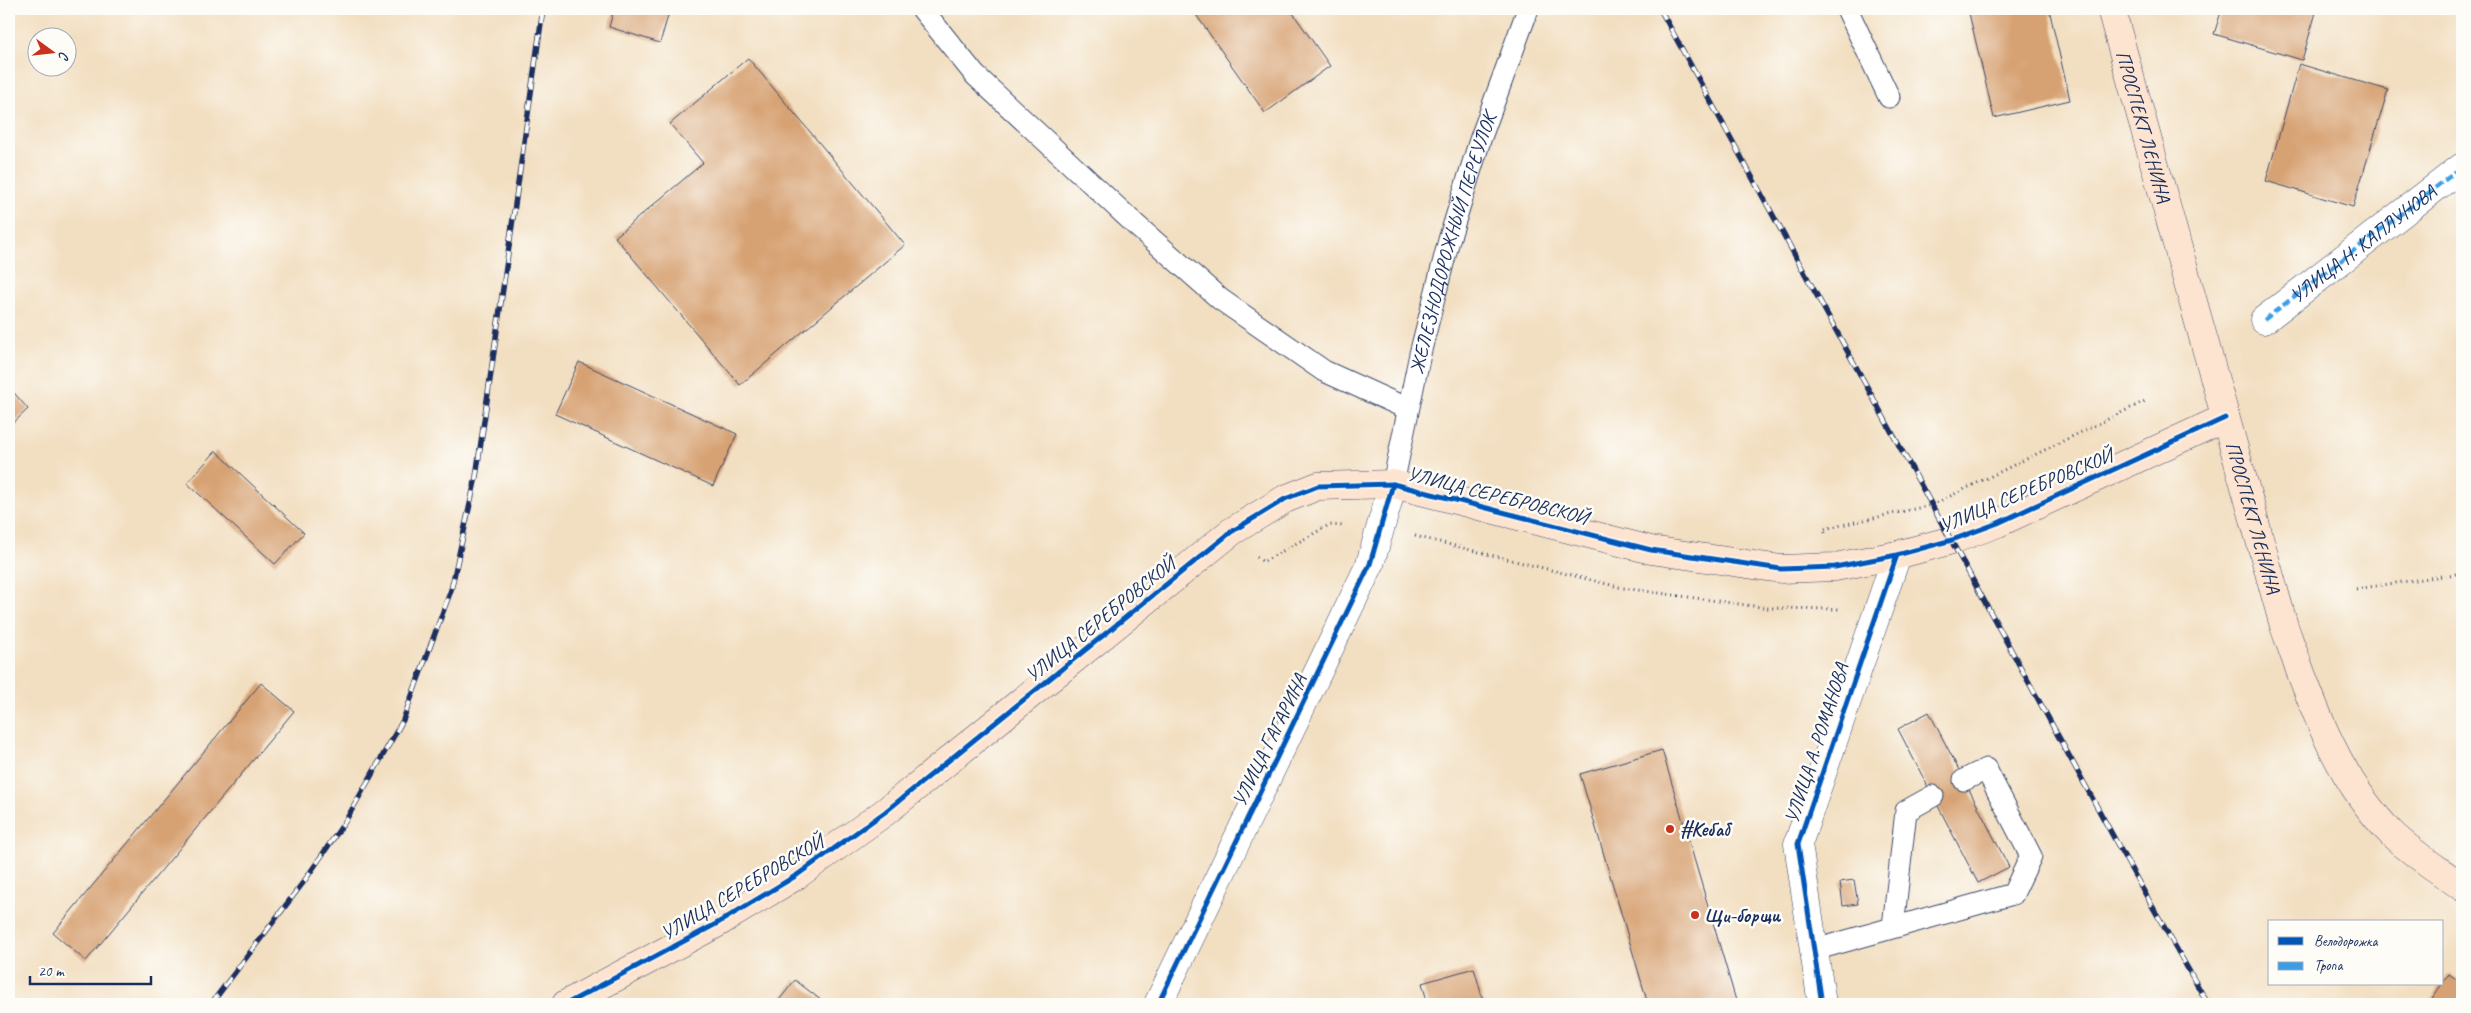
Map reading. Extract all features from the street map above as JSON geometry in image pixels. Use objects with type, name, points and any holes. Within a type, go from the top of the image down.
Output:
[{"type":"street","name":"ПРОСПЕКТ ЛЕНИНА","points":[[2111,9],[2284,626],[2312,704],[2342,765],[2368,806],[2393,834],[2462,887]]},
{"type":"street","name":"УЛИЦА Н. КАПЛУНОВА","points":[[2264,320],[2462,167]]},
{"type":"street","name":"УЛИЦА СЕРЕБРОВСКОЙ","points":[[566,1004],[716,924],[797,876],[885,812],[1232,532],[1284,498],[1318,486],[1393,484],[1651,550],[1781,569],[1835,567],[1896,555],[1952,540],[1998,523],[2225,418]]},
{"type":"street","name":"УЛИЦА ГАГАРИНА","points":[[1158,1004],[1370,564],[1393,484]]},
{"type":"street","name":"УЛИЦА А. РОМАНОВА","points":[[1822,1004],[1798,844],[1896,555]]},
{"type":"lane","points":[[922,9],[975,75],[1137,226],[1220,299],[1324,371],[1408,409]]},
{"type":"lane","name":"ЖЕЛЕЗНОДОРОЖНЫЙ ПЕРЕУЛОК","points":[[1393,484],[1408,409],[1449,240],[1480,140],[1528,9]]},
{"type":"lane","points":[[1847,9],[1889,97]]},
{"type":"lane","points":[[1814,950],[2013,894],[2031,856],[1986,769],[1964,780]]},
{"type":"lane","points":[[1892,927],[1906,810],[1933,796]]},
{"type":"path","points":[[2356,589],[2462,574]]},
{"type":"building","points":[[293,9],[309,9],[307,14]]},
{"type":"building","points":[[614,9],[670,9],[660,43],[609,27]]},
{"type":"building","points":[[1192,9],[1290,9],[1330,66],[1265,113]]},
{"type":"building","points":[[1968,9],[2049,9],[2070,100],[1994,118]]},
{"type":"building","points":[[2222,9],[2317,9],[2302,60],[2214,34]]},
{"type":"building","points":[[748,58],[905,245],[740,385],[615,237],[703,163],[670,124]]},
{"type":"building","points":[[2299,64],[2388,90],[2353,207],[2266,181]]},
{"type":"building","points":[[579,362],[737,434],[713,486],[555,414]]},
{"type":"building","points":[[9,387],[28,409],[9,427]]},
{"type":"building","points":[[216,451],[304,533],[275,564],[187,483]]},
{"type":"building","points":[[261,683],[294,711],[86,961],[53,933]]},
{"type":"building","points":[[1929,712],[2009,867],[1978,883],[1898,729]]},
{"type":"building","points":[[1662,750],[1737,1004],[1648,1004],[1580,774]]},
{"type":"building","points":[[1854,880],[1858,904],[1843,906],[1840,882]]},
{"type":"building","points":[[1474,968],[1484,1004],[1428,1004],[1422,983]]},
{"type":"building","points":[[2449,974],[2462,983],[2462,1004],[2428,1004],[2441,986],[2444,986],[2444,981]]},
{"type":"building","points":[[795,980],[826,1004],[776,1004]]},
{"type":"railway","points":[[211,1004],[305,880],[346,820],[403,720],[451,590],[476,477],[543,9]]},
{"type":"railway","points":[[1660,9],[2130,867],[2208,1004]]},
{"type":"marked path","points":[[2264,320],[2462,167]]},
{"type":"cycle path","points":[[566,1004],[716,924],[797,875],[885,812],[1231,532],[1285,499],[1318,486],[1393,484],[1651,550],[1781,569],[1835,567],[1897,555],[1952,540],[1998,523],[2225,418]]},
{"type":"cycle path","points":[[1158,1004],[1370,564],[1393,484]]},
{"type":"cycle path","points":[[1822,1004],[1798,844],[1897,555]]},
{"type":"place","name":"#Кебаб","points":[[1670,829]]},
{"type":"place","name":"Щи-борщи","points":[[1695,915]]}]
